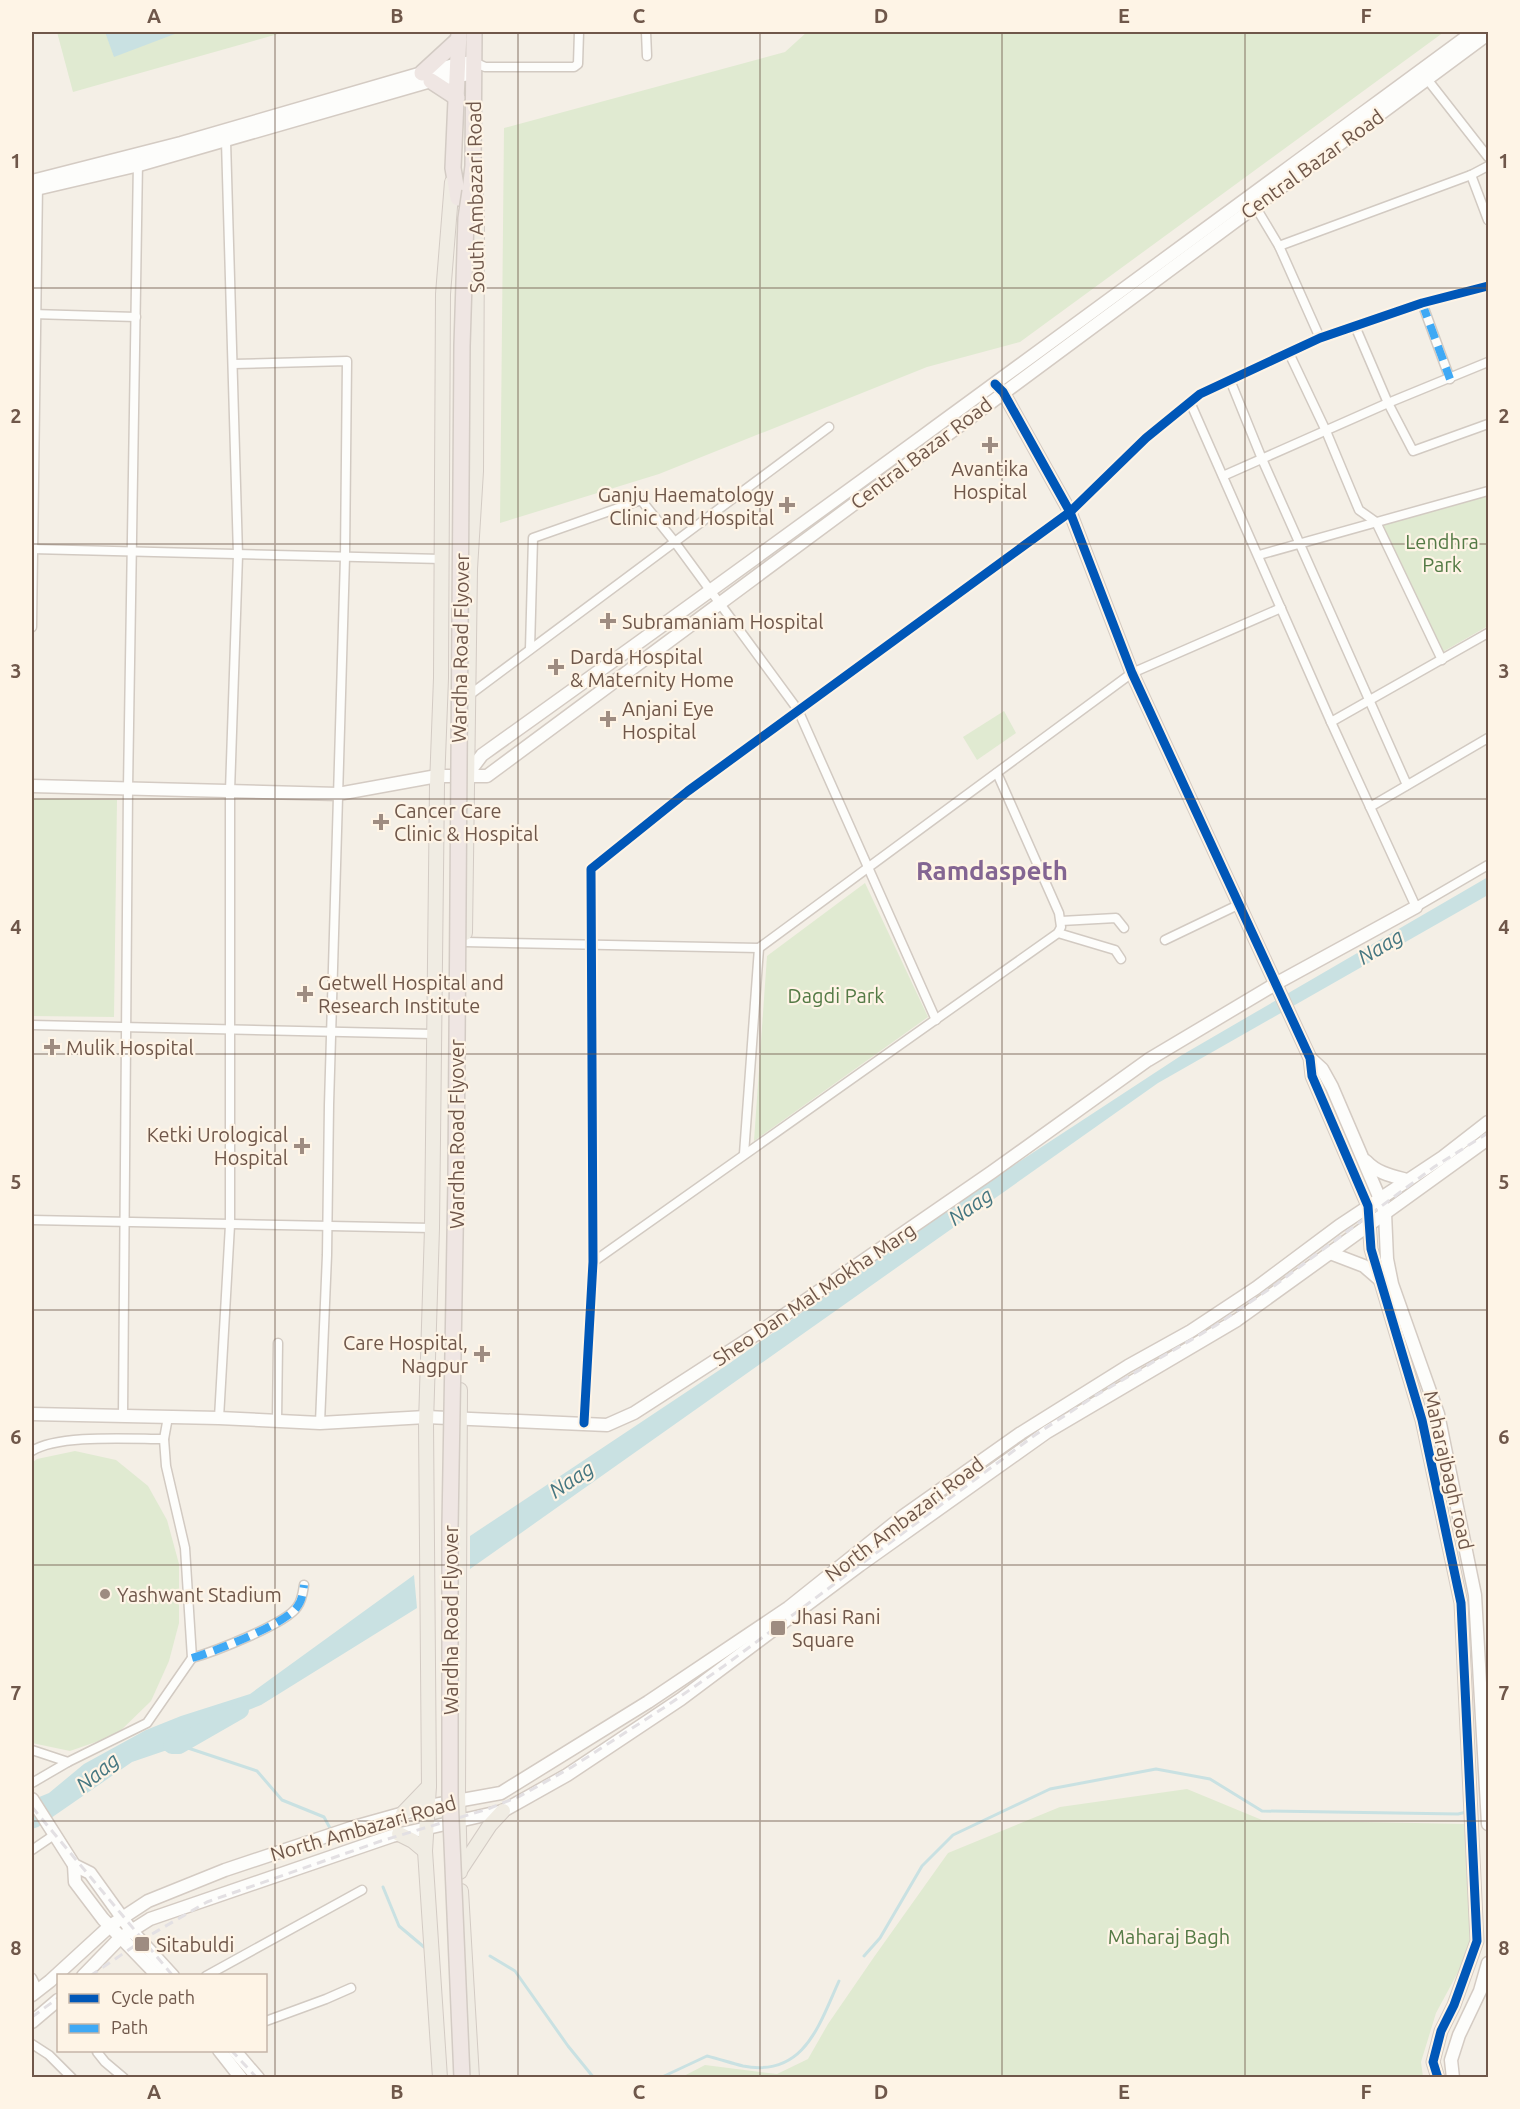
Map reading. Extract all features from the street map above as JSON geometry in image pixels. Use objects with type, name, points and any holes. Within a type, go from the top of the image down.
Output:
[{"type":"highway","name":"South Ambazari Road","points":[[473,166],[470,68],[474,32]]},
{"type":"highway","points":[[459,35],[470,68],[457,98],[453,168],[464,194]]},
{"type":"highway","points":[[457,98],[427,77],[459,35]]},
{"type":"highway","points":[[464,194],[473,166]]},
{"type":"highway","name":"Wardha Road Flyover","points":[[453,2078],[440,1775],[441,1458],[448,1156],[453,484],[464,194]]},
{"type":"highway","name":"Wardha Road Flyover","points":[[462,2078],[450,1796],[450,1526],[456,1180],[462,346],[466,218],[464,194]]},
{"type":"main road","name":"Central Bazar Road","points":[[32,786],[338,794],[437,776],[486,776],[719,603],[999,388],[1473,32]]},
{"type":"main road","name":"Central Bazar Road","points":[[467,775],[482,755],[1255,206],[1488,34]]},
{"type":"main road","points":[[35,185],[138,159],[427,77],[470,68]]},
{"type":"main road","points":[[138,159],[226,141],[427,77]]},
{"type":"main road","name":"South Ambazari Road","points":[[472,2078],[460,1870],[459,1800],[460,1419],[468,696],[476,471],[477,218],[473,166]]},
{"type":"main road","points":[[440,2078],[425,1851],[429,1806],[426,1417],[432,1228],[437,776],[441,678],[443,294],[453,168]]},
{"type":"main road","points":[[999,388],[1070,512],[1132,673],[1310,1058]]},
{"type":"main road","name":"Sheo Dan Mal Mokha Marg","points":[[32,1414],[219,1418],[320,1423],[426,1417],[607,1425],[634,1413],[764,1329],[982,1179],[1148,1060],[1277,983],[1416,907]]},
{"type":"main road","name":"Maharajbagh road","points":[[1310,1058],[1322,1070],[1332,1087],[1380,1199],[1385,1213],[1387,1259],[1392,1284],[1438,1414],[1475,1595],[1488,1824]]},
{"type":"main road","name":"Maharajbagh road","points":[[1310,1058],[1312,1076],[1368,1206],[1371,1249],[1422,1420],[1461,1603],[1477,1941],[1454,2006],[1441,2031],[1433,2061],[1438,2078]]},
{"type":"main road","name":"North Ambazari Road","points":[[35,1993],[110,1926],[148,1901],[225,1870],[354,1827],[429,1806],[500,1794],[648,1702],[788,1608],[902,1517],[1012,1439],[1128,1366],[1200,1325],[1256,1288],[1368,1206],[1443,1157],[1488,1122]]},
{"type":"main road","name":"North Ambazari Road","points":[[85,1974],[120,1938],[150,1919],[399,1834],[503,1810],[567,1775],[681,1699],[860,1565],[1047,1432],[1237,1320],[1488,1139]]},
{"type":"main road","points":[[1363,1158],[1372,1168],[1407,1180]]},
{"type":"main road","points":[[1330,1253],[1364,1266],[1380,1280]]},
{"type":"main road","points":[[671,1686],[681,1699]]},
{"type":"main road","points":[[403,1814],[429,1786]]},
{"type":"main road","points":[[32,1799],[75,1865],[90,1873],[131,1930],[170,1974]]},
{"type":"main road","points":[[460,1870],[490,1825],[503,1810]]},
{"type":"main road","points":[[399,1834],[413,1841],[425,1851]]},
{"type":"main road","points":[[75,1865],[75,1882],[120,1938],[156,1974]]},
{"type":"main road","points":[[1453,2078],[1451,2060],[1459,2035],[1480,1991],[1488,1963]]},
{"type":"main road","points":[[32,2022],[57,2001]]},
{"type":"main road","points":[[221,2052],[241,2078]]},
{"type":"main road","points":[[236,2052],[258,2078]]},
{"type":"street","points":[[470,68],[574,67],[578,64],[579,32]]},
{"type":"street","points":[[646,32],[647,56]]},
{"type":"street","points":[[1427,79],[1488,157]]},
{"type":"street","points":[[219,1418],[231,1225],[230,791],[238,555],[226,141]]},
{"type":"street","points":[[123,1416],[128,788],[138,159]]},
{"type":"street","points":[[1279,246],[1472,175],[1488,166]]},
{"type":"street","points":[[1472,175],[1488,220]]},
{"type":"street","points":[[32,627],[35,185]]},
{"type":"street","points":[[1255,206],[1279,246],[1320,338]]},
{"type":"street","points":[[584,1423],[593,1262],[591,869],[671,803],[1070,512],[1146,438],[1200,394],[1320,338],[1422,303],[1488,286]]},
{"type":"street","points":[[1422,303],[1450,380]]},
{"type":"street","points":[[34,314],[136,317]]},
{"type":"street","points":[[1355,326],[1388,403],[1413,451],[1488,424]]},
{"type":"street","points":[[1289,353],[1326,431],[1359,510],[1376,522],[1442,660]]},
{"type":"street","points":[[233,364],[347,362],[345,557],[320,1423]]},
{"type":"street","points":[[1223,476],[1388,403],[1450,380],[1488,362]]},
{"type":"street","points":[[1230,380],[1262,459],[1407,785]]},
{"type":"street","points":[[1190,402],[1331,722],[1416,907],[1488,865]]},
{"type":"street","points":[[468,696],[830,427]]},
{"type":"street","points":[[1259,555],[1488,491]]},
{"type":"street","points":[[530,649],[533,538],[641,500],[674,541],[798,710],[936,1020]]},
{"type":"street","points":[[32,549],[442,559]]},
{"type":"street","points":[[465,942],[759,948],[1132,673],[1281,608]]},
{"type":"street","points":[[1331,722],[1488,633]]},
{"type":"street","points":[[1370,807],[1488,738]]},
{"type":"street","points":[[593,1262],[1058,933],[1061,921],[997,773]]},
{"type":"street","points":[[1165,940],[1240,904]]},
{"type":"street","points":[[1061,921],[1116,918],[1124,928]]},
{"type":"street","points":[[1058,933],[1116,950],[1121,959]]},
{"type":"street","points":[[744,1154],[759,948]]},
{"type":"street","points":[[32,1025],[433,1034]]},
{"type":"street","points":[[32,1220],[432,1228]]},
{"type":"street","points":[[278,1343],[278,1421]]},
{"type":"street","points":[[168,1417],[164,1439],[165,1466],[185,1548],[192,1658]]},
{"type":"street","points":[[32,1451],[40,1446],[68,1440],[164,1439]]},
{"type":"street","points":[[32,1783],[68,1762],[147,1723],[192,1658],[257,1633],[293,1612],[299,1605],[304,1585]]},
{"type":"street","points":[[32,1750],[68,1762]]},
{"type":"street","points":[[32,1850],[54,1835]]},
{"type":"street","points":[[210,1974],[362,1890]]},
{"type":"street","points":[[32,1978],[35,1993]]},
{"type":"street","points":[[267,2021],[351,1988]]},
{"type":"street","points":[[32,2044],[49,2055],[72,2078]]},
{"type":"street","points":[[97,2052],[124,2078]]},
{"type":"green space","points":[[57,32],[285,32],[73,92]]},
{"type":"green space","points":[[807,32],[1444,32],[1020,342],[927,367],[659,474],[500,523],[504,128],[785,52]]},
{"type":"green space","name":"Lendhra Park","points":[[1488,491],[1488,626],[1439,654],[1376,522]]},
{"type":"green space","points":[[1004,711],[1016,733],[977,760],[963,737]]},
{"type":"green space","points":[[32,799],[117,800],[114,1017],[32,1016]]},
{"type":"green space","name":"Dagdi Park","points":[[865,883],[928,1017],[754,1141],[767,956]]},
{"type":"green space","name":"Yashwant Stadium","points":[[75,1451],[116,1460],[148,1486],[167,1520],[179,1564],[179,1623],[169,1661],[151,1701],[116,1735],[70,1751],[32,1743],[32,1463],[37,1459]]},
{"type":"green space","name":"Maharaj Bagh","points":[[1187,1789],[1262,1820],[1467,1824],[1470,1950],[1436,2013],[1421,2062],[1423,2077],[680,2078],[705,2065],[777,2074],[808,2059],[828,2024],[948,1853],[1060,1807]]},
{"type":"water","points":[[105,32],[180,32],[114,57]]},
{"type":"water","points":[[1488,877],[1488,895],[1158,1083],[470,1569],[470,1536],[727,1365],[982,1186],[1182,1055]]},
{"type":"water","points":[[414,1575],[417,1608],[261,1705],[211,1725],[176,1747],[132,1762],[32,1829],[32,1800],[49,1793],[84,1764],[146,1730],[250,1694]]},
{"type":"waterway","name":"Naag","points":[[172,1745],[179,1745],[240,1710]]},
{"type":"waterway","points":[[179,1745],[257,1771],[282,1800],[324,1817],[331,1830]]},
{"type":"waterway","points":[[864,1956],[880,1938],[922,1866],[953,1835],[1050,1789],[1156,1769],[1210,1779],[1262,1811],[1458,1814],[1467,1812]]},
{"type":"waterway","points":[[383,1887],[399,1926],[424,1947]]},
{"type":"waterway","points":[[490,1956],[515,1971],[568,2046],[594,2078]]},
{"type":"waterway","points":[[660,2078],[707,2056],[743,2066],[764,2068],[781,2064],[795,2056],[816,2030],[839,1981]]},
{"type":"railway","points":[[93,1974],[152,1934],[207,1902],[381,1841],[488,1809],[520,1796],[572,1767],[724,1666],[1035,1435],[1095,1396],[1215,1326],[1274,1286],[1434,1167],[1488,1133]]},
{"type":"railway","points":[[32,1807],[171,1974]]},
{"type":"railway","points":[[32,2017],[57,1999]]},
{"type":"railway","points":[[233,2052],[257,2078]]},
{"type":"marked path","points":[[1422,303],[1450,379]]},
{"type":"marked path","points":[[192,1658],[232,1644],[290,1614],[299,1605],[304,1585]]},
{"type":"cycle path","points":[[584,1423],[593,1262],[591,869],[688,791],[1070,512],[1146,438],[1200,394],[1320,338],[1422,303],[1488,286]]},
{"type":"cycle path","points":[[995,384],[1003,392],[1070,512],[1132,673],[1310,1058],[1312,1076],[1368,1206],[1371,1249],[1422,1420],[1461,1603],[1477,1941],[1454,2005],[1441,2031],[1433,2062],[1438,2078]]},
{"type":"place","name":"Avantika Hospital","points":[[990,445]]},
{"type":"place","name":"Ganju Haematology Clinic and Hospital","points":[[787,505]]},
{"type":"place","name":"Subramaniam Hospital","points":[[608,621]]},
{"type":"place","name":"Darda Hospital & Maternity Home","points":[[556,667]]},
{"type":"place","name":"Anjani Eye Hospital","points":[[608,719]]},
{"type":"place","name":"Cancer Care Clinic & Hospital","points":[[381,822]]},
{"type":"place","name":"Getwell Hospital and Research Institute","points":[[305,994]]},
{"type":"place","name":"Mulik Hospital","points":[[52,1047]]},
{"type":"place","name":"Ketki Urological Hospital","points":[[302,1146]]},
{"type":"place","name":"Care Hospital, Nagpur","points":[[482,1354]]},
{"type":"place","name":"Yashwant Stadium","points":[[105,1594]]},
{"type":"place","name":"Jhasi Rani Square","points":[[778,1628]]},
{"type":"place","name":"Sitabuldi","points":[[142,1944]]},
{"type":"district","name":"Ramdaspeth","points":[[992,870]]}]
